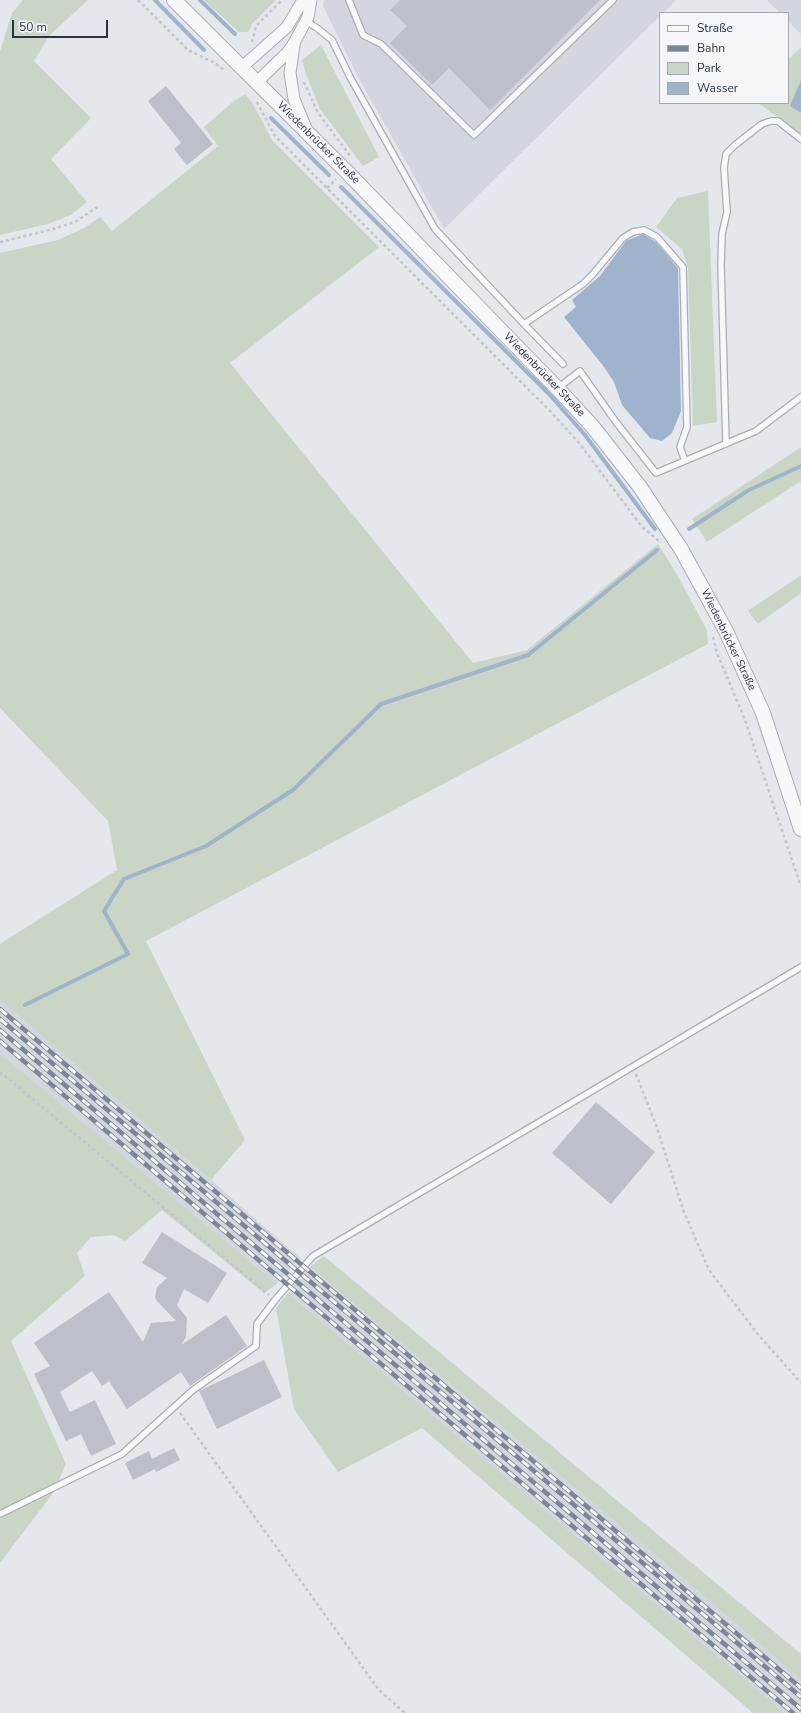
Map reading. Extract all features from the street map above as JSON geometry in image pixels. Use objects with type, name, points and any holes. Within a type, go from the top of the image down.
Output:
[{"type":"street","name":"Wiedenbrücker Straße","points":[[174,0],[236,71],[257,82],[558,389],[593,427],[635,481],[681,549],[726,631],[763,713],[801,829]]},
{"type":"street","points":[[236,71],[287,27],[303,0]]},
{"type":"street","points":[[257,82],[288,52],[294,43],[306,22],[311,0]]},
{"type":"street","points":[[294,43],[290,72],[294,99],[308,133]]},
{"type":"lane","points":[[350,0],[363,35],[381,44],[474,135],[613,0]]},
{"type":"lane","points":[[306,22],[317,28],[332,40],[435,229],[563,364]]},
{"type":"lane","points":[[726,444],[721,265],[722,234],[727,212],[724,168],[726,154],[762,124],[771,121],[778,121],[801,139]]},
{"type":"lane","points":[[524,324],[583,284],[623,238],[633,232],[644,230],[657,237],[683,267],[687,427],[680,447],[685,461]]},
{"type":"lane","points":[[558,389],[580,372],[616,422],[656,473],[756,431],[801,397]]},
{"type":"lane","points":[[0,1514],[122,1454],[194,1390],[256,1346],[257,1324],[275,1300],[313,1256],[801,967]]},
{"type":"path","points":[[138,0],[188,50],[236,71]]},
{"type":"path","points":[[260,51],[252,43],[256,26],[282,0]]},
{"type":"path","points":[[290,72],[297,72],[302,77],[318,113],[351,156],[352,162],[327,188]]},
{"type":"path","points":[[256,101],[275,136],[552,412],[579,443],[642,527],[660,542]]},
{"type":"path","points":[[0,242],[75,222],[99,206]]},
{"type":"path","points":[[712,635],[717,653],[745,720],[801,887]]},
{"type":"path","points":[[632,1066],[656,1125],[684,1212],[709,1270],[756,1332],[801,1383]]},
{"type":"path","points":[[0,1072],[275,1300]]},
{"type":"path","points":[[175,1406],[379,1690],[405,1713]]},
{"type":"shaded area","points":[[324,0],[676,0],[664,12],[659,12],[659,17],[444,229],[358,77],[323,6]]},
{"type":"shaded area","points":[[767,0],[801,0],[801,34],[789,22],[789,12],[779,12]]},
{"type":"shaded area","points":[[0,1000],[300,1258],[277,1284],[0,1053]]},
{"type":"shaded area","points":[[310,1267],[697,1590],[801,1680],[801,1713],[785,1713],[288,1293]]},
{"type":"green space","points":[[23,0],[88,0],[49,36],[34,61],[91,118],[51,159],[87,202],[71,215],[48,224],[0,235],[0,51],[12,13]]},
{"type":"green space","points":[[204,0],[276,0],[252,24],[248,32],[239,32]]},
{"type":"green space","points":[[321,45],[379,157],[363,166],[320,109],[306,74],[302,60]]},
{"type":"green space","points":[[801,47],[801,134],[759,104],[789,104],[789,59]]},
{"type":"green space","points":[[245,94],[253,104],[272,140],[379,247],[230,363],[473,663],[527,650],[658,544],[675,571],[707,630],[708,644],[146,941],[245,1140],[211,1180],[0,1000],[0,944],[117,870],[108,821],[0,708],[0,253],[58,240],[84,228],[100,217],[112,231],[218,146],[204,127],[234,101]]},
{"type":"green space","points":[[708,191],[717,422],[693,426],[688,268],[682,249],[656,227],[677,198]]},
{"type":"green space","points":[[801,447],[801,481],[707,542],[692,519]]},
{"type":"green space","points":[[801,575],[801,593],[758,624],[748,611]]},
{"type":"green space","points":[[0,1053],[277,1284],[264,1293],[162,1210],[125,1241],[114,1235],[91,1237],[77,1253],[85,1276],[11,1341],[66,1464],[54,1492],[0,1563]]},
{"type":"green space","points":[[324,1256],[801,1654],[801,1680],[697,1590],[310,1267]]},
{"type":"green space","points":[[288,1293],[785,1713],[753,1713],[422,1428],[338,1472],[294,1409],[276,1308]]},
{"type":"water","points":[[801,80],[801,113],[790,106]]},
{"type":"water","points":[[643,234],[656,242],[678,268],[681,411],[672,433],[662,441],[650,438],[622,405],[614,382],[604,367],[564,317],[576,307],[572,300],[600,276],[626,241]]},
{"type":"building","points":[[400,0],[600,0],[490,110],[449,68],[432,85],[390,43],[407,26],[390,10]]},
{"type":"building","points":[[166,86],[213,144],[187,165],[174,149],[181,143],[148,101]]},
{"type":"building","points":[[596,1102],[655,1152],[611,1204],[552,1153]]},
{"type":"building","points":[[162,1232],[227,1273],[208,1303],[184,1289],[177,1305],[187,1318],[186,1337],[181,1345],[226,1315],[247,1346],[190,1386],[181,1372],[127,1409],[109,1381],[102,1386],[92,1371],[60,1392],[70,1412],[95,1400],[116,1444],[91,1456],[81,1434],[66,1441],[34,1374],[50,1366],[34,1343],[109,1292],[143,1342],[151,1323],[176,1321],[155,1297],[157,1287],[167,1278],[142,1263]]},
{"type":"building","points":[[264,1360],[282,1397],[217,1429],[199,1391]]},
{"type":"building","points":[[174,1448],[180,1460],[156,1472],[155,1469],[133,1480],[125,1463],[149,1451],[152,1459]]},
{"type":"waterway","points":[[155,0],[204,50]]},
{"type":"waterway","points":[[200,0],[235,34]]},
{"type":"waterway","points":[[271,118],[329,175]]},
{"type":"waterway","points":[[341,187],[549,394],[585,435],[655,529]]},
{"type":"waterway","points":[[689,529],[749,490],[801,466]]},
{"type":"waterway","points":[[25,1005],[128,954],[104,911],[124,879],[206,846],[293,790],[381,704],[528,655],[657,550]]},
{"type":"railway","points":[[0,1009],[801,1688]]},
{"type":"railway","points":[[0,1019],[801,1697]]},
{"type":"railway","points":[[0,1030],[801,1709]]},
{"type":"railway","points":[[0,1041],[793,1713]]}]
